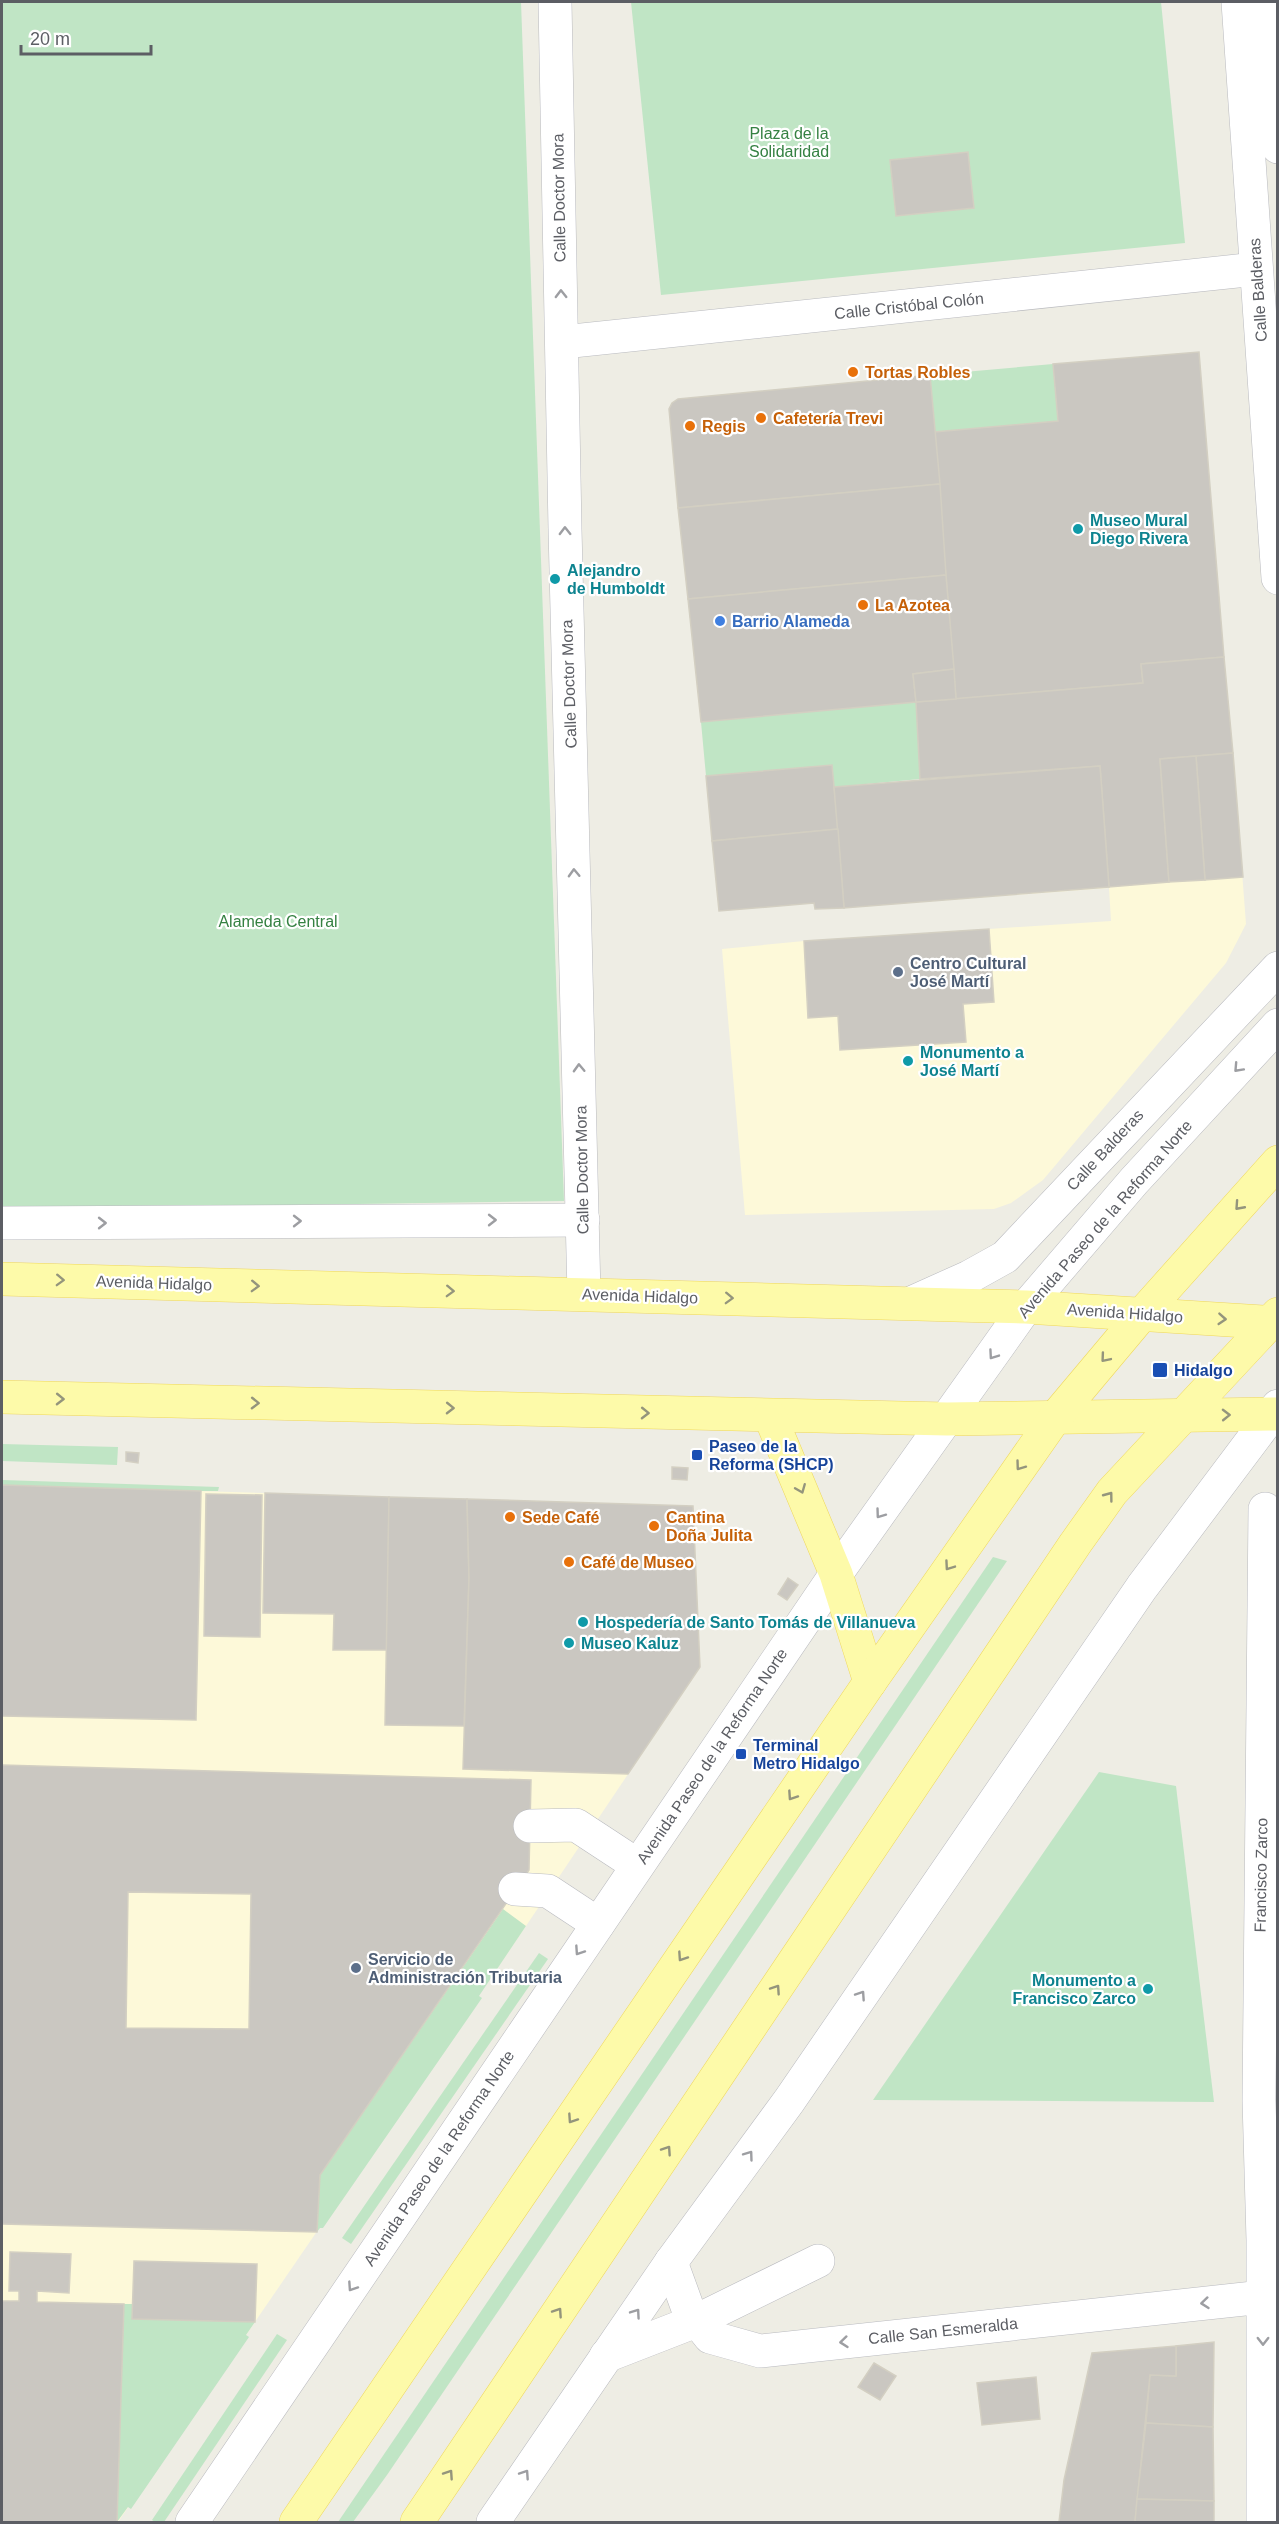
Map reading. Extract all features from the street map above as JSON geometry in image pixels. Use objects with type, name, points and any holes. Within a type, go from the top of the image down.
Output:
[{"type":"main road","points":[[296,2523],[870,1682],[1054,1419],[1143,1313],[1278,1162]]},
{"type":"main road","name":"Avenida Hidalgo","points":[[2,1279],[911,1303],[1275,1320]]},
{"type":"main road","points":[[417,2523],[1112,1491],[1275,1320]]},
{"type":"main road","points":[[2,1397],[947,1419],[1182,1416],[1275,1411]]},
{"type":"main road","points":[[770,1416],[836,1574],[870,1682]]},
{"type":"street","name":"Calle Doctor Mora","points":[[555,2],[565,529],[584,1294]]},
{"type":"street","name":"Calle Balderas","points":[[1238,2],[1278,578]]},
{"type":"street","points":[[1267,2],[1278,147]]},
{"type":"street","name":"Calle Cristóbal Colón","points":[[562,342],[1256,269]]},
{"type":"street","name":"Calle Balderas","points":[[911,1303],[969,1277],[1005,1257],[1278,968]]},
{"type":"street","name":"Avenida Paseo de la Reforma Norte","points":[[192,2523],[836,1574],[1026,1307],[1134,1181],[1278,1025]]},
{"type":"street","points":[[2,1224],[583,1220]]},
{"type":"street","points":[[492,2523],[671,2262],[789,2101],[1142,1587],[1275,1411]]},
{"type":"street","name":"Francisco Zarco","points":[[1263,2523],[1270,2464],[1263,2297],[1270,2240],[1259,2088],[1265,1509]]},
{"type":"street","points":[[530,1826],[576,1825],[637,1865]]},
{"type":"street","points":[[515,1889],[548,1891],[598,1924]]},
{"type":"street","points":[[606,2356],[696,2321],[818,2261]]},
{"type":"street","name":"Calle San Esmeralda","points":[[671,2262],[688,2309],[710,2337],[760,2351],[1263,2297]]},
{"type":"shaded area","points":[[1233,753],[1246,924],[1226,963],[1043,1180],[1011,1203],[994,1209],[745,1215],[722,949],[804,941],[808,1018],[838,1016],[840,1050],[965,1042],[963,1004],[994,1002],[989,929],[1111,921],[1109,888],[844,908],[706,776],[832,765],[835,787],[1100,766],[1109,887],[1169,882],[1160,759]]},
{"type":"shaded area","points":[[2,1485],[693,1506],[700,1667],[526,1926],[118,2522],[2,2522]]},
{"type":"green space","name":"Alameda Central","points":[[2,2],[521,2],[564,1201],[2,1209]]},
{"type":"green space","name":"Plaza de la Solidaridad","points":[[631,2],[1161,2],[1185,243],[661,295]]},
{"type":"green space","points":[[1053,364],[1058,421],[934,432],[930,375]]},
{"type":"green space","points":[[916,702],[920,779],[834,787],[832,765],[706,776],[701,722]]},
{"type":"green space","points":[[2,1444],[118,1447],[117,1465],[2,1461]]},
{"type":"green space","points":[[2,1480],[219,1487],[218,1491],[201,1491],[2,1485]]},
{"type":"green space","points":[[993,1557],[1007,1561],[387,2475],[353,2522],[338,2522]]},
{"type":"green space","points":[[1099,1772],[1176,1786],[1214,2102],[873,2100]]},
{"type":"green space","points":[[503,1909],[526,1926],[479,1996],[482,1998],[323,2228],[317,2232],[320,2175]]},
{"type":"green space","points":[[539,1953],[548,1959],[351,2244],[342,2238]]},
{"type":"green space","points":[[124,2304],[132,2304],[133,2319],[255,2322],[246,2335],[249,2337],[131,2509],[128,2507],[117,2522]]},
{"type":"green space","points":[[277,2334],[287,2340],[164,2522],[155,2522],[152,2520]]},
{"type":"building","points":[[968,152],[974,208],[896,216],[890,160]]},
{"type":"building","name":"Museo Mural Diego Rivera","points":[[1199,352],[1224,657],[1141,664],[1143,683],[956,699],[934,432],[1058,421],[1053,364]]},
{"type":"building","points":[[930,375],[940,484],[678,508],[669,409],[678,399]]},
{"type":"building","points":[[940,484],[946,575],[688,599],[678,508]]},
{"type":"building","points":[[946,575],[954,669],[913,674],[916,702],[701,722],[688,599]]},
{"type":"building","points":[[1224,657],[1233,753],[1160,759],[1169,882],[1109,887],[1100,766],[920,779],[916,702],[1143,683],[1141,664]]},
{"type":"building","points":[[954,669],[956,699],[916,702],[913,674]]},
{"type":"building","points":[[1233,753],[1243,877],[1205,880],[1196,756]]},
{"type":"building","points":[[1196,756],[1205,880],[1169,882],[1160,759]]},
{"type":"building","points":[[832,765],[838,829],[712,841],[706,776]]},
{"type":"building","points":[[1100,766],[1109,887],[844,908],[834,787]]},
{"type":"building","points":[[838,829],[844,908],[815,909],[814,903],[719,911],[712,841]]},
{"type":"building","name":"Centro Cultural José Martí","points":[[989,929],[994,1002],[963,1004],[966,1042],[840,1050],[838,1016],[808,1018],[804,941]]},
{"type":"building","points":[[126,1452],[139,1453],[138,1463],[126,1461]]},
{"type":"building","points":[[672,1467],[688,1468],[687,1480],[672,1479]]},
{"type":"building","points":[[2,1485],[201,1491],[196,1720],[2,1716]]},
{"type":"building","points":[[265,1493],[389,1497],[387,1650],[333,1650],[334,1614],[263,1613]]},
{"type":"building","points":[[206,1494],[262,1495],[260,1637],[204,1636]]},
{"type":"building","points":[[389,1497],[467,1499],[469,1578],[464,1726],[385,1725]]},
{"type":"building","name":"Hospedería de Santo Tomás de Villanueva","points":[[467,1499],[693,1506],[700,1667],[628,1774],[463,1769],[469,1578]]},
{"type":"building","points":[[788,1578],[798,1585],[787,1600],[778,1594]]},
{"type":"building","name":"Servicio de Administración Tributaria","points":[[2,1765],[531,1780],[529,1870],[320,2175],[317,2232],[2,2224]],"holes":[[[128,1892],[251,1894],[249,2029],[126,2028]]]},
{"type":"building","points":[[10,2252],[71,2254],[69,2293],[37,2291],[37,2302],[124,2304],[117,2522],[2,2522],[2,2301],[19,2301],[19,2291],[9,2291]]},
{"type":"building","points":[[134,2261],[257,2264],[255,2322],[132,2319]]},
{"type":"building","points":[[1214,2342],[1213,2427],[1146,2423],[1150,2375],[1176,2376],[1176,2346]]},
{"type":"building","points":[[1176,2346],[1176,2376],[1150,2375],[1135,2522],[1059,2522],[1064,2480],[1092,2353]]},
{"type":"building","points":[[874,2363],[896,2376],[880,2400],[858,2387]]},
{"type":"building","points":[[1036,2377],[1040,2419],[982,2425],[977,2383]]},
{"type":"building","points":[[1146,2423],[1213,2427],[1214,2501],[1137,2499]]},
{"type":"building","points":[[1137,2499],[1214,2501],[1214,2522],[1135,2522]]},
{"type":"place","name":"Tortas Robles","points":[[853,372]]},
{"type":"place","name":"Cafetería Trevi","points":[[761,418]]},
{"type":"place","name":"Regis","points":[[690,426]]},
{"type":"place","name":"Museo Mural Diego Rivera","points":[[1078,529]]},
{"type":"place","name":"Alejandro de Humboldt","points":[[555,579]]},
{"type":"place","name":"La Azotea","points":[[863,605]]},
{"type":"place","name":"Barrio Alameda","points":[[720,621]]},
{"type":"place","name":"Centro Cultural José Martí","points":[[898,972]]},
{"type":"place","name":"Monumento a José Martí","points":[[908,1061]]},
{"type":"place","name":"Hidalgo","points":[[1160,1370]]},
{"type":"place","name":"Paseo de la Reforma (SHCP)","points":[[697,1455]]},
{"type":"place","name":"Sede Café","points":[[510,1517]]},
{"type":"place","name":"Cantina Doña Julita","points":[[654,1526]]},
{"type":"place","name":"Café de Museo","points":[[569,1562]]},
{"type":"place","name":"Hospedería de Santo Tomás de Villanueva","points":[[583,1622]]},
{"type":"place","name":"Museo Kaluz","points":[[569,1643]]},
{"type":"place","name":"Terminal Metro Hidalgo","points":[[741,1754]]},
{"type":"place","name":"Servicio de Administración Tributaria","points":[[356,1968]]},
{"type":"place","name":"Monumento a Francisco Zarco","points":[[1148,1989]]}]
